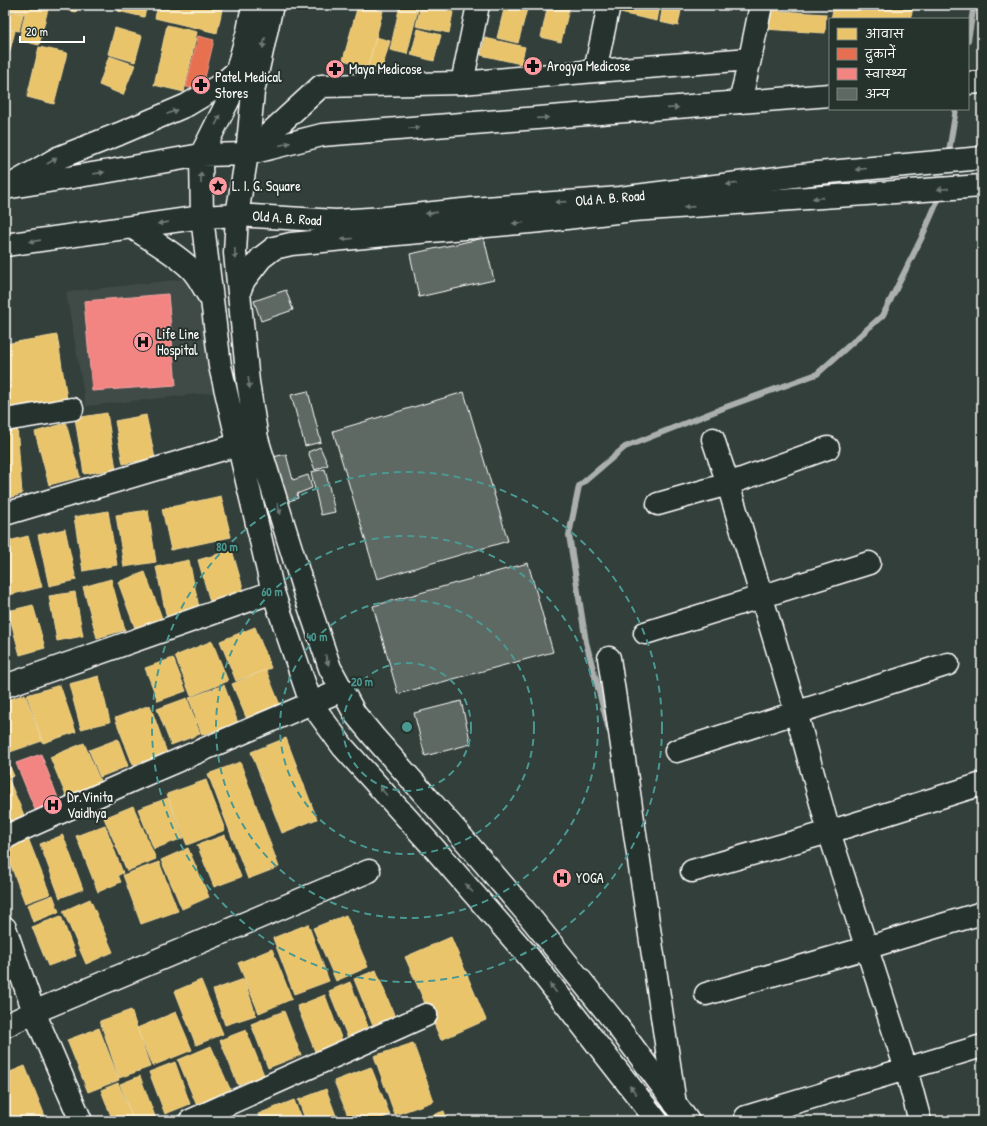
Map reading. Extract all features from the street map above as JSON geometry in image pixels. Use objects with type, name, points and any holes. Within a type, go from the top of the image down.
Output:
[{"type":"street","points":[[253,5],[248,31],[229,99],[201,155],[202,217],[220,366],[306,597],[327,661],[355,714],[525,911],[613,1020],[688,1121]]},
{"type":"street","points":[[272,5],[253,92],[247,154],[237,215],[234,253],[248,382],[248,442],[273,592],[311,703],[343,747],[433,846],[529,957],[657,1121]]},
{"type":"street","points":[[462,83],[478,5]]},
{"type":"street","points":[[595,71],[609,5]]},
{"type":"street","points":[[740,102],[761,5]]},
{"type":"street","points":[[247,154],[321,86],[462,83],[750,59]]},
{"type":"street","points":[[6,188],[58,158],[126,132],[187,105],[222,84],[237,71]]},
{"type":"street","points":[[969,83],[982,82]]},
{"type":"street","points":[[6,188],[201,155],[247,154],[322,135],[829,96]]},
{"type":"street","name":"Old A. B. Road","points":[[237,215],[336,221],[386,226],[472,209],[620,198],[818,173],[982,158]]},
{"type":"street","points":[[239,292],[244,280],[261,258],[274,248],[386,226],[541,221],[633,210],[982,186]]},
{"type":"street","points":[[5,245],[202,217],[237,215]]},
{"type":"street","points":[[132,227],[189,267],[196,274],[212,302]]},
{"type":"street","points":[[5,420],[72,409]]},
{"type":"street","points":[[713,439],[728,484],[796,712],[829,832],[906,1068],[920,1121]]},
{"type":"street","points":[[5,514],[248,442]]},
{"type":"street","points":[[658,504],[728,484],[828,448]]},
{"type":"street","points":[[645,633],[869,563]]},
{"type":"street","points":[[5,686],[273,592]]},
{"type":"street","points":[[609,658],[675,1104]]},
{"type":"street","points":[[676,751],[948,664]]},
{"type":"street","points":[[5,838],[130,781],[342,690]]},
{"type":"street","points":[[692,871],[829,832],[982,784]]},
{"type":"street","points":[[5,1026],[34,1012],[369,871]]},
{"type":"street","points":[[706,994],[982,913]]},
{"type":"street","points":[[5,928],[34,1012],[81,1121]]},
{"type":"street","points":[[190,1121],[426,1015]]},
{"type":"street","points":[[746,1117],[982,1046]]},
{"type":"shaded area","name":"Life Line Hospital","points":[[203,277],[217,392],[86,406],[66,292]]},
{"type":"building: आवास","points":[[5,5],[27,6],[24,14],[5,8]]},
{"type":"building: आवास","points":[[27,5],[48,9],[39,45],[19,40]]},
{"type":"building: आवास","points":[[46,5],[78,5],[76,12]]},
{"type":"building: आवास","points":[[120,5],[147,5],[144,17],[118,11]]},
{"type":"building: आवास","points":[[158,5],[223,5],[217,33],[155,18]]},
{"type":"building: आवास","points":[[358,5],[383,11],[368,67],[343,60]]},
{"type":"building: आवास","points":[[400,5],[419,5],[407,54],[390,50]]},
{"type":"building: आवास","points":[[421,5],[453,12],[449,33],[416,26]]},
{"type":"building: आवास","points":[[505,5],[528,5],[518,43],[497,38]]},
{"type":"building: आवास","points":[[548,5],[570,5],[561,42],[541,37]]},
{"type":"building: आवास","points":[[621,5],[660,5],[657,21],[620,13]]},
{"type":"building: आवास","points":[[663,5],[682,5],[678,26],[660,22]]},
{"type":"building: आवास","points":[[717,5],[732,5],[732,8]]},
{"type":"building: आवास","points":[[834,5],[914,5],[910,18],[831,18]]},
{"type":"building: आवास","points":[[5,10],[23,14],[19,31],[5,28]]},
{"type":"building: आवास","points":[[765,10],[826,14],[825,33],[764,29]]},
{"type":"building: आवास","points":[[167,25],[197,32],[184,92],[154,85]]},
{"type":"building: आवास","points":[[5,28],[15,31],[8,58],[5,58]]},
{"type":"building: आवास","points":[[115,28],[142,36],[135,62],[108,54]]},
{"type":"building: आवास","points":[[418,29],[441,35],[434,61],[411,55]]},
{"type":"building: आवास","points":[[376,37],[390,41],[382,69],[368,65]]},
{"type":"building: आवास","points":[[485,38],[525,47],[521,64],[481,55]]},
{"type":"building: आवास","points":[[39,47],[67,53],[54,104],[27,97]]},
{"type":"building: आवास","points":[[109,56],[135,65],[123,95],[99,85]]},
{"type":"building: आवास","points":[[5,61],[10,63],[5,77]]},
{"type":"building: आवास","points":[[57,335],[68,405],[5,415],[5,344]]},
{"type":"building: आवास","points":[[107,413],[116,469],[84,474],[75,418]]},
{"type":"building: आवास","points":[[146,415],[155,458],[123,464],[115,421]]},
{"type":"building: आवास","points":[[66,423],[80,477],[49,485],[35,432]]},
{"type":"building: आवास","points":[[17,425],[22,494],[5,499],[5,428]]},
{"type":"building: आवास","points":[[221,496],[231,537],[171,550],[162,509]]},
{"type":"building: आवास","points":[[148,510],[156,562],[124,567],[116,515]]},
{"type":"building: आवास","points":[[108,511],[117,565],[83,571],[74,517]]},
{"type":"building: आवास","points":[[65,529],[76,580],[49,586],[38,535]]},
{"type":"building: आवास","points":[[28,536],[42,587],[5,596],[5,542]]},
{"type":"building: आवास","points":[[232,550],[245,595],[211,605],[198,560]]},
{"type":"building: आवास","points":[[189,560],[200,612],[167,619],[156,567]]},
{"type":"building: आवास","points":[[145,572],[162,618],[135,628],[118,582]]},
{"type":"building: आवास","points":[[111,579],[125,630],[97,638],[83,587]]},
{"type":"building: आवास","points":[[75,592],[83,636],[57,641],[49,596]]},
{"type":"building: आवास","points":[[33,605],[45,648],[20,655],[8,611]]},
{"type":"building: आवास","points":[[255,627],[271,668],[236,681],[220,641]]},
{"type":"building: आवास","points":[[212,641],[228,681],[191,696],[175,656]]},
{"type":"building: आवास","points":[[5,649],[9,660],[5,661]]},
{"type":"building: आवास","points":[[173,658],[186,691],[158,701],[145,668]]},
{"type":"building: आवास","points":[[266,670],[282,710],[249,724],[232,684]]},
{"type":"building: आवास","points":[[99,676],[110,722],[81,729],[69,684]]},
{"type":"building: आवास","points":[[60,685],[76,732],[43,743],[27,695]]},
{"type":"building: आवास","points":[[224,685],[238,723],[202,735],[189,698]]},
{"type":"building: आवास","points":[[25,694],[42,741],[10,752],[5,737],[5,701]]},
{"type":"building: आवास","points":[[187,698],[200,734],[171,745],[157,709]]},
{"type":"building: आवास","points":[[150,705],[167,753],[133,765],[115,718]]},
{"type":"building: आवास","points":[[286,738],[317,819],[282,833],[251,752]]},
{"type":"building: आवास","points":[[118,739],[128,766],[100,777],[89,750]]},
{"type":"building: आवास","points":[[84,743],[101,783],[67,798],[50,757]]},
{"type":"building: आवास","points":[[7,760],[14,776],[8,778],[24,815],[5,823],[5,761]]},
{"type":"building: आवास","points":[[240,762],[279,867],[248,879],[208,774]]},
{"type":"building: आवास","points":[[206,780],[225,830],[187,845],[167,794]]},
{"type":"building: आवास","points":[[168,798],[183,838],[154,849],[138,809]]},
{"type":"building: आवास","points":[[133,806],[156,859],[127,871],[104,818]]},
{"type":"building: आवास","points":[[105,825],[123,873],[118,875],[121,882],[98,892],[76,836]]},
{"type":"building: आवास","points":[[63,835],[83,889],[60,898],[40,844]]},
{"type":"building: आवास","points":[[225,835],[241,877],[214,887],[197,845]]},
{"type":"building: आवास","points":[[28,838],[50,894],[25,903],[5,850],[5,846]]},
{"type":"building: आवास","points":[[188,848],[209,897],[182,909],[161,860]]},
{"type":"building: आवास","points":[[159,862],[178,911],[141,924],[123,875]]},
{"type":"building: आवास","points":[[53,895],[59,912],[33,922],[27,905]]},
{"type":"building: आवास","points":[[90,899],[113,952],[86,964],[63,911]]},
{"type":"building: आवास","points":[[346,915],[368,967],[336,981],[313,928]]},
{"type":"building: आवास","points":[[61,916],[76,956],[48,966],[32,927]]},
{"type":"building: आवास","points":[[308,924],[329,981],[294,994],[273,938]]},
{"type":"building: आवास","points":[[451,937],[486,1020],[441,1040],[405,957]]},
{"type":"building: आवास","points":[[272,949],[292,999],[259,1013],[238,963]]},
{"type":"building: आवास","points":[[376,970],[395,1017],[373,1026],[354,979]]},
{"type":"building: आवास","points":[[244,979],[256,1015],[225,1025],[213,990]]},
{"type":"building: आवास","points":[[201,980],[223,1034],[196,1045],[175,991]]},
{"type":"building: आवास","points":[[350,982],[369,1029],[348,1038],[329,991]]},
{"type":"building: आवास","points":[[325,995],[343,1043],[316,1054],[297,1006]]},
{"type":"building: आवास","points":[[131,1010],[150,1067],[119,1078],[100,1021]]},
{"type":"building: आवास","points":[[284,1011],[301,1055],[268,1068],[251,1024]]},
{"type":"building: आवास","points":[[176,1012],[192,1050],[152,1066],[137,1028]]},
{"type":"building: आवास","points":[[99,1028],[119,1080],[88,1092],[67,1040]]},
{"type":"building: आवास","points":[[246,1030],[264,1075],[238,1085],[220,1040]]},
{"type":"building: आवास","points":[[413,1043],[434,1101],[395,1115],[374,1056]]},
{"type":"building: आवास","points":[[211,1046],[231,1091],[197,1106],[178,1060]]},
{"type":"building: आवास","points":[[175,1062],[190,1104],[165,1114],[149,1072]]},
{"type":"building: आवास","points":[[25,1066],[47,1121],[5,1121],[5,1074]]},
{"type":"building: आवास","points":[[371,1067],[390,1115],[375,1121],[350,1121],[334,1081]]},
{"type":"building: आवास","points":[[140,1076],[156,1119],[151,1121],[134,1121],[120,1084]]},
{"type":"building: आवास","points":[[118,1083],[134,1121],[113,1121],[101,1090]]},
{"type":"building: आवास","points":[[326,1089],[338,1121],[306,1121],[298,1100]]},
{"type":"building: आवास","points":[[294,1100],[302,1121],[260,1121],[258,1114]]},
{"type":"building: आवास","points":[[444,1111],[448,1121],[417,1121]]},
{"type":"building: दुकानें","points":[[198,36],[214,40],[202,90],[186,87]]},
{"type":"building: स्वास्थ्य","points":[[168,294],[176,385],[92,391],[84,301]]},
{"type":"building: स्वास्थ्य","points":[[41,754],[60,803],[36,812],[16,763]]},
{"type":"building: अन्य","points":[[484,238],[494,280],[419,297],[410,254]]},
{"type":"building: अन्य","points":[[286,290],[293,310],[261,321],[254,301]]},
{"type":"building: अन्य","points":[[308,391],[321,442],[305,446],[291,395]]},
{"type":"building: अन्य","points":[[464,392],[508,541],[377,579],[333,431]]},
{"type":"building: अन्य","points":[[320,447],[328,465],[315,470],[308,452]]},
{"type":"building: अन्य","points":[[286,454],[293,480],[308,475],[312,488],[297,494],[298,498],[286,502],[273,457]]},
{"type":"building: अन्य","points":[[325,469],[335,512],[321,515],[311,472]]},
{"type":"building: अन्य","points":[[528,563],[553,652],[398,694],[373,606]]},
{"type":"building: अन्य","points":[[461,701],[471,744],[425,756],[414,713]]},
{"type":"waterway","points":[[969,34],[974,5]]},
{"type":"waterway","points":[[948,157],[956,110]]},
{"type":"waterway","points":[[609,730],[586,642],[569,535],[579,486],[625,447],[726,407],[817,374],[883,315],[921,239],[941,193]]},
{"type":"place","name":"Arogya Medicose","points":[[533,66]]},
{"type":"place","name":"Maya Medicose","points":[[335,69]]},
{"type":"place","name":"Patel Medical Stores","points":[[201,85]]},
{"type":"place","name":"L. I. G. Square","points":[[218,186]]},
{"type":"place","name":"Life Line Hospital","points":[[143,342]]},
{"type":"place","name":"Dr.Vinita Vaidhya","points":[[53,805]]},
{"type":"place","name":"YOGA","points":[[562,878]]}]
